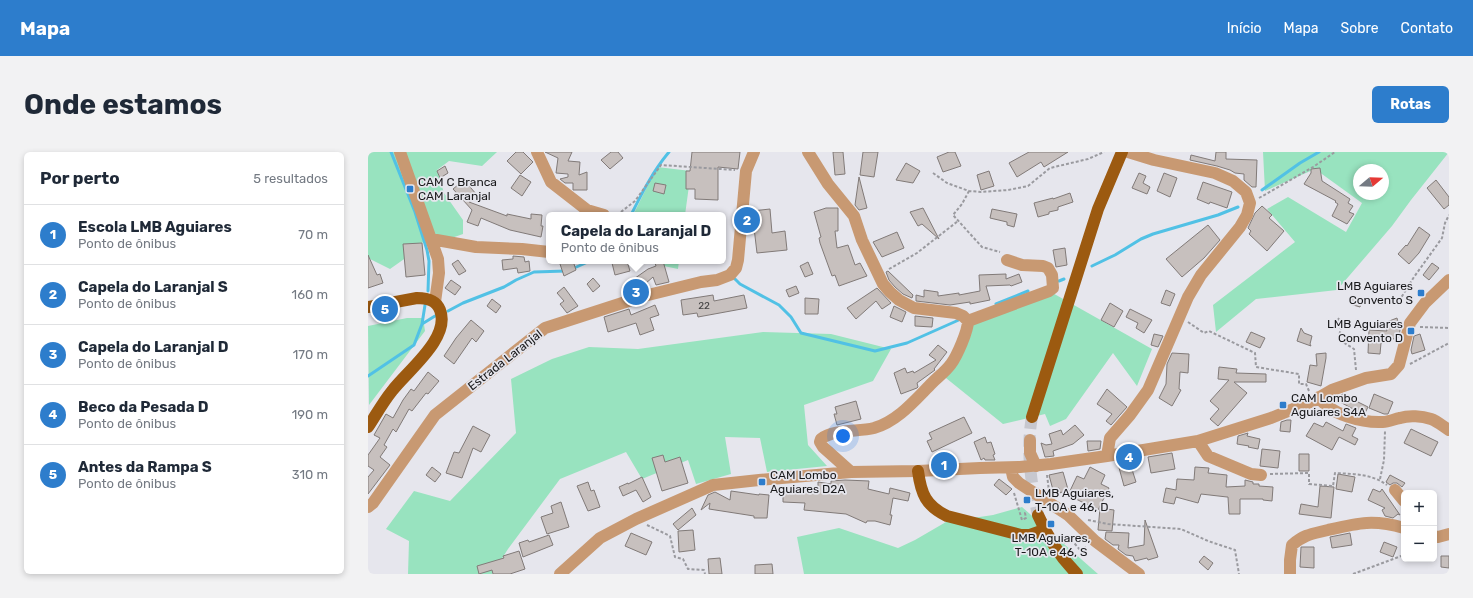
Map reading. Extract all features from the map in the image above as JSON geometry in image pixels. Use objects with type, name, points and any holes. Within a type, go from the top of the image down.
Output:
[{"type":"main road","points":[[1032,417],[1098,209],[1120,157]]},
{"type":"main road","points":[[368,307],[417,298],[425,298],[435,302],[441,312],[442,320],[441,326],[435,338],[418,362],[392,390],[368,427]]},
{"type":"main road","points":[[918,472],[921,490],[932,507],[938,512],[947,516],[1021,536],[1044,530]]},
{"type":"main road","points":[[1038,515],[1052,544],[1062,558],[1077,574]]},
{"type":"street","points":[[400,152],[438,258],[439,273],[435,302]]},
{"type":"street","points":[[537,152],[551,182],[587,210],[594,212]]},
{"type":"street","name":"Estrada Laranjal","points":[[368,507],[373,503],[435,415],[546,328],[644,296],[701,282],[717,280],[730,275],[736,268],[738,260],[746,171],[754,152]]},
{"type":"street","points":[[808,152],[828,184],[854,216],[862,240],[883,284],[890,292],[914,308],[956,312],[968,321]]},
{"type":"street","points":[[1107,456],[1110,438],[1130,415],[1148,390],[1188,297],[1201,275],[1240,227],[1247,215],[1250,203],[1246,192],[1233,181],[1215,173],[1154,160],[1128,152]]},
{"type":"street","points":[[431,239],[476,247],[546,252]]},
{"type":"street","points":[[968,321],[1049,291],[1053,288],[1052,275],[1048,268],[1043,266],[1022,265],[1007,260]]},
{"type":"street","points":[[560,574],[600,538],[636,519],[713,485],[852,472],[918,472],[980,468],[1041,467],[1198,441],[1271,418],[1316,399],[1332,390],[1366,378],[1391,374],[1399,365],[1409,327],[1425,303],[1449,280]]},
{"type":"street","points":[[852,472],[823,447],[820,442],[821,439],[839,433],[874,428],[895,418],[952,363],[964,338],[968,321]]},
{"type":"street","points":[[1316,399],[1330,409],[1346,416],[1375,422],[1383,422],[1413,416],[1432,419],[1449,430]]},
{"type":"street","points":[[1030,440],[1030,453],[1041,467]]},
{"type":"street","points":[[1198,441],[1208,456],[1251,474],[1261,475]]},
{"type":"street","points":[[1011,468],[1013,477],[1019,483],[1065,513],[1095,540],[1139,574]]},
{"type":"street","points":[[1395,490],[1401,497]]},
{"type":"street","points":[[1290,574],[1292,545],[1302,536],[1359,522],[1384,523],[1401,527]]},
{"type":"street","points":[[1437,536],[1449,534]]},
{"type":"path","points":[[934,173],[947,183],[969,191],[981,192],[1008,190],[1028,186],[1050,168],[1088,159],[1104,152]]},
{"type":"path","points":[[1250,203],[1313,167],[1335,152]]},
{"type":"path","points":[[621,212],[635,201],[661,164],[746,171]]},
{"type":"path","points":[[969,191],[962,204],[953,215],[982,248],[1006,253],[1007,260]]},
{"type":"path","points":[[1399,301],[1442,238],[1444,223],[1449,215]]},
{"type":"path","points":[[879,274],[912,257],[958,221]]},
{"type":"path","points":[[1180,317],[1204,333],[1209,331],[1254,354],[1256,367],[1299,374],[1299,384],[1306,384],[1316,399]]},
{"type":"path","points":[[1339,318],[1337,322],[1341,329],[1338,339],[1354,349],[1357,382]]},
{"type":"path","points":[[1409,327],[1449,328]]},
{"type":"path","points":[[1391,374],[1449,343]]},
{"type":"path","points":[[1380,479],[1384,460],[1385,426],[1397,422],[1396,419]]},
{"type":"path","points":[[1041,467],[1049,488]]},
{"type":"path","points":[[1261,475],[1309,473],[1309,484],[1333,486],[1335,473],[1362,474],[1380,479],[1395,490]]},
{"type":"path","points":[[1014,490],[1022,520],[1026,518],[1025,513]]},
{"type":"path","points":[[636,519],[670,536],[675,557],[683,559],[688,569],[704,570],[705,574]]},
{"type":"path","points":[[1088,520],[1108,524],[1181,529],[1208,541],[1235,550],[1239,574]]},
{"type":"path","points":[[1063,543],[1070,538],[1080,550]]},
{"type":"path","points":[[1353,574],[1401,556]]},
{"type":"green space","points":[[368,152],[497,152],[482,166],[449,161],[437,170],[444,193],[463,220],[463,234],[443,241],[419,243],[407,257],[390,269],[368,259]]},
{"type":"green space","points":[[1263,152],[1449,152],[1392,226],[1337,290],[1256,299],[1216,332],[1213,305],[1295,242],[1267,209],[1288,197],[1346,232],[1362,203],[1358,200],[1389,200],[1389,164],[1353,164],[1353,196],[1315,169],[1265,191]]},
{"type":"green space","points":[[657,167],[691,171],[685,212],[634,212]]},
{"type":"green space","points":[[654,264],[679,264],[678,269]]},
{"type":"green space","points":[[1049,291],[1152,349],[1137,386],[1113,353],[1066,419],[1050,426],[1045,414],[1003,424],[941,374],[968,325]]},
{"type":"green space","points":[[407,318],[423,318],[425,331],[369,405],[368,326]]},
{"type":"green space","points":[[763,332],[831,334],[891,349],[873,381],[804,405],[808,445],[827,466],[767,472],[760,438],[725,437],[731,474],[696,484],[688,460],[642,479],[626,452],[560,479],[508,549],[492,574],[408,574],[409,541],[386,529],[414,491],[450,501],[516,433],[511,379],[552,359],[589,347],[638,349]]},
{"type":"green space","points":[[1022,507],[1098,574],[804,574],[797,537],[839,528],[898,548],[946,522],[993,515]]},
{"type":"building","points":[[516,152],[523,152],[533,162],[521,174],[507,161]]},
{"type":"building","points":[[545,152],[572,152],[568,161],[580,162],[579,175],[587,172],[587,190],[573,190],[573,183],[565,183],[560,179],[568,177],[568,174],[556,173],[558,158]]},
{"type":"building","points":[[611,152],[618,152],[623,158],[610,169],[601,160]]},
{"type":"building","points":[[692,152],[740,152],[738,169],[718,167],[718,200],[695,199],[695,189],[686,189],[686,171],[690,171]]},
{"type":"building","points":[[833,152],[843,152],[845,174],[835,175]]},
{"type":"building","points":[[863,152],[878,152],[874,177],[860,175]]},
{"type":"building","points":[[949,152],[955,152],[961,166],[943,172],[937,157]]},
{"type":"building","points":[[1029,152],[1068,152],[1044,167],[1041,162],[1017,177],[1009,163]]},
{"type":"building","points":[[1216,152],[1226,152],[1226,159],[1257,160],[1256,187],[1252,187],[1244,180],[1244,174],[1235,173],[1217,166],[1190,160],[1191,155],[1215,161]]},
{"type":"building","points":[[906,163],[920,171],[913,183],[896,180]]},
{"type":"building","points":[[445,166],[448,173],[440,178],[437,171]]},
{"type":"building","points":[[1320,168],[1322,181],[1350,199],[1348,203],[1353,206],[1349,212],[1354,214],[1347,224],[1332,216],[1338,204],[1335,202],[1336,201],[1304,184],[1311,173],[1311,169]]},
{"type":"building","points":[[989,171],[994,186],[981,190],[977,175]]},
{"type":"building","points":[[1139,173],[1146,176],[1143,183],[1150,187],[1147,194],[1132,188]]},
{"type":"building","points":[[1164,173],[1177,178],[1170,197],[1157,191]]},
{"type":"building","points":[[520,175],[531,182],[522,196],[511,188]]},
{"type":"building","points":[[859,177],[867,208],[859,210],[855,205]]},
{"type":"building","points":[[464,180],[477,195],[469,202],[507,216],[507,214],[531,219],[531,214],[542,215],[541,226],[543,226],[541,237],[510,230],[481,218],[478,226],[467,222],[472,210],[453,189]]},
{"type":"building","points":[[1436,180],[1449,197],[1449,205],[1444,209],[1427,188]]},
{"type":"building","points":[[1203,182],[1232,192],[1227,208],[1210,202],[1209,204],[1197,199]]},
{"type":"building","points":[[655,183],[666,185],[664,194],[653,191]]},
{"type":"building","points":[[1070,193],[1073,202],[1058,207],[1058,210],[1049,212],[1049,214],[1038,217],[1034,203],[1053,199]]},
{"type":"building","points":[[1262,206],[1272,215],[1269,218],[1284,231],[1267,251],[1249,234],[1251,231],[1248,228],[1255,213]]},
{"type":"building","points":[[826,208],[838,208],[838,231],[835,231],[837,248],[848,245],[855,265],[860,263],[867,276],[839,286],[835,275],[832,276],[820,243],[819,238],[821,237],[814,212]]},
{"type":"building","points":[[923,208],[939,239],[922,224],[918,226],[910,212]]},
{"type":"building","points":[[770,209],[772,233],[785,231],[787,250],[757,253],[752,211]]},
{"type":"building","points":[[992,209],[1017,214],[1014,227],[1007,225],[1007,222],[990,218]]},
{"type":"building","points":[[1208,225],[1220,240],[1204,258],[1182,277],[1166,259]]},
{"type":"building","points":[[1419,227],[1430,235],[1419,253],[1409,264],[1398,254],[1406,245],[1407,246]]},
{"type":"building","points":[[897,232],[904,248],[882,257],[873,242]]},
{"type":"building","points":[[422,243],[425,275],[406,277],[403,244]]},
{"type":"building","points":[[1065,248],[1067,265],[1056,267],[1053,250]]},
{"type":"building","points":[[368,255],[377,275],[380,274],[383,283],[368,288]]},
{"type":"building","points":[[513,256],[524,257],[525,262],[529,261],[530,271],[518,273],[517,268],[503,270],[502,260],[513,259]]},
{"type":"building","points":[[458,260],[466,271],[459,275],[452,264]]},
{"type":"building","points":[[808,262],[813,274],[805,277],[800,266]]},
{"type":"building","points":[[1432,263],[1439,268],[1429,280],[1423,275]]},
{"type":"building","points":[[560,264],[574,264],[576,270],[564,276]]},
{"type":"building","points":[[612,264],[628,264],[630,271],[615,275]]},
{"type":"building","points":[[655,264],[664,264],[669,282],[656,285],[653,277],[638,290],[631,281],[648,269],[656,266]]},
{"type":"building","points":[[888,271],[913,295],[912,298],[903,294],[895,287],[889,280],[886,272]]},
{"type":"building","points":[[1006,274],[1006,279],[1019,274],[1022,282],[1011,286],[986,286],[990,300],[970,304],[970,302],[950,305],[916,301],[916,295],[924,297],[924,290],[938,292],[938,296],[959,293],[959,295],[980,291],[979,275]]},
{"type":"building","points":[[593,278],[600,286],[593,292],[587,284]]},
{"type":"building","points":[[451,280],[461,287],[455,295],[445,288]]},
{"type":"building","points":[[796,286],[799,293],[789,297],[786,290]]},
{"type":"building","points":[[564,287],[578,306],[567,313],[560,304],[564,301],[557,293]]},
{"type":"building","points":[[877,288],[891,303],[882,309],[876,301],[856,319],[847,308]]},
{"type":"building","points":[[1166,290],[1175,294],[1170,306],[1161,303]]},
{"type":"building","points":[[713,295],[714,301],[744,295],[747,308],[698,317],[697,313],[683,315],[681,300]]},
{"type":"building","points":[[1353,296],[1362,299],[1360,307],[1350,304]]},
{"type":"building","points":[[805,298],[819,299],[818,314],[805,314]]},
{"type":"building","points":[[492,299],[501,306],[496,313],[487,306]]},
{"type":"building","points":[[1110,303],[1123,311],[1114,327],[1101,320]]},
{"type":"building","points":[[655,305],[659,315],[650,318],[654,330],[640,335],[636,323],[608,332],[604,317],[629,309],[631,315]]},
{"type":"building","points":[[894,306],[906,312],[902,322],[890,317]]},
{"type":"building","points":[[1130,309],[1152,320],[1144,333],[1136,328],[1138,323],[1126,317]]},
{"type":"building","points":[[915,316],[933,318],[932,327],[915,326]]},
{"type":"building","points":[[1397,318],[1400,330],[1399,337],[1381,343],[1380,354],[1368,353],[1369,330],[1387,331],[1384,323]]},
{"type":"building","points":[[471,320],[484,331],[476,342],[472,338],[454,364],[444,356],[456,338]]},
{"type":"building","points":[[1301,328],[1304,333],[1312,336],[1311,346],[1297,341]]},
{"type":"building","points":[[1251,332],[1265,338],[1260,348],[1246,342]]},
{"type":"building","points":[[1154,334],[1163,336],[1158,347],[1151,345]]},
{"type":"building","points":[[1420,334],[1425,350],[1412,354],[1411,350],[1414,336]]},
{"type":"building","points":[[938,345],[947,352],[934,369],[935,370],[917,383],[917,388],[901,394],[894,373],[905,368],[907,373],[913,371],[914,373],[936,360],[929,355]]},
{"type":"building","points":[[1172,353],[1189,354],[1188,373],[1180,372],[1179,389],[1181,390],[1172,406],[1159,398],[1166,384],[1167,364]]},
{"type":"building","points":[[1326,353],[1321,386],[1307,382],[1310,365],[1317,366],[1316,354]]},
{"type":"building","points":[[1219,367],[1237,369],[1236,373],[1266,374],[1266,382],[1234,382],[1247,393],[1218,426],[1210,419],[1219,409],[1210,401],[1229,380],[1218,379]]},
{"type":"building","points":[[428,372],[439,381],[428,394],[426,393],[412,411],[409,409],[396,432],[393,429],[384,445],[387,447],[380,457],[390,465],[368,494],[368,477],[374,470],[368,466],[368,455],[380,438],[374,435],[386,414],[393,418],[411,389],[414,391]]},
{"type":"building","points":[[1107,389],[1127,407],[1111,425],[1106,421],[1112,414],[1097,404]]},
{"type":"building","points":[[1342,394],[1368,407],[1365,413],[1359,412],[1338,401]]},
{"type":"building","points":[[1374,394],[1393,402],[1388,414],[1384,414],[1369,408]]},
{"type":"building","points":[[856,401],[861,419],[837,425],[834,414],[837,414],[835,407]]},
{"type":"building","points":[[964,417],[972,433],[932,452],[927,441],[932,439],[929,433]]},
{"type":"building","points":[[1291,420],[1290,432],[1280,431],[1281,422]]},
{"type":"building","points":[[1326,422],[1343,431],[1346,424],[1356,428],[1352,436],[1358,439],[1355,445],[1339,437],[1332,450],[1306,436],[1314,423],[1323,427]]},
{"type":"building","points":[[1075,425],[1084,435],[1073,444],[1053,451],[1054,456],[1045,457],[1041,443],[1046,445],[1052,444],[1049,434],[1061,430],[1063,435]]},
{"type":"building","points":[[473,426],[490,435],[481,452],[473,448],[462,478],[446,473],[454,452],[459,453]]},
{"type":"building","points":[[1411,429],[1438,442],[1431,456],[1404,443]]},
{"type":"building","points":[[1248,433],[1247,436],[1260,439],[1258,449],[1237,444],[1238,436]]},
{"type":"building","points":[[985,437],[987,443],[991,442],[995,454],[993,455],[995,460],[985,460],[984,458],[981,460],[974,442]]},
{"type":"building","points":[[1087,441],[1101,441],[1100,449],[1088,451]]},
{"type":"building","points":[[1262,449],[1280,451],[1278,468],[1260,466]]},
{"type":"building","points":[[1172,453],[1175,469],[1151,473],[1148,457]]},
{"type":"building","points":[[1299,454],[1309,454],[1309,471],[1299,471]]},
{"type":"building","points":[[663,455],[665,462],[680,457],[688,483],[662,491],[652,458]]},
{"type":"building","points":[[1129,460],[1136,482],[1124,486],[1118,464]]},
{"type":"building","points":[[432,467],[441,474],[435,482],[426,475]]},
{"type":"building","points":[[1090,467],[1105,475],[1101,484],[1109,488],[1098,510],[1062,492],[1060,493],[1059,488],[1053,490],[1049,475],[1063,472],[1069,493],[1077,476],[1084,479]]},
{"type":"building","points":[[1195,467],[1209,468],[1208,473],[1227,475],[1226,487],[1245,486],[1245,480],[1253,482],[1253,484],[1259,484],[1259,486],[1273,487],[1272,501],[1263,499],[1240,499],[1240,514],[1229,514],[1228,497],[1201,494],[1198,503],[1176,497],[1174,504],[1163,502],[1166,488],[1176,490],[1177,479],[1194,480]]},
{"type":"building","points":[[1338,474],[1355,477],[1352,492],[1336,489]]},
{"type":"building","points":[[1390,475],[1405,483],[1402,487],[1397,483],[1390,485],[1386,482]]},
{"type":"building","points":[[642,477],[651,497],[643,502],[636,490],[623,496],[619,487]]},
{"type":"building","points":[[999,479],[1012,489],[1006,495],[994,485]]},
{"type":"building","points":[[831,481],[869,481],[868,489],[889,494],[890,488],[910,493],[908,501],[893,498],[890,525],[875,521],[867,521],[866,523],[846,514],[804,510],[805,503],[783,502],[783,490],[807,491],[807,487],[818,488],[818,482],[831,484]]},
{"type":"building","points":[[588,482],[591,491],[594,490],[600,507],[588,511],[577,486]]},
{"type":"building","points":[[1320,486],[1334,487],[1331,518],[1299,514],[1301,504],[1318,507]]},
{"type":"building","points":[[1373,489],[1380,492],[1382,489],[1400,515],[1398,514],[1393,518],[1385,516],[1382,510],[1385,508],[1368,500]]},
{"type":"building","points":[[731,491],[769,495],[767,518],[754,518],[754,516],[709,509],[710,503],[701,510],[708,495],[715,492],[730,500]]},
{"type":"building","points":[[561,502],[569,527],[547,534],[541,517],[553,513],[551,506]]},
{"type":"building","points":[[692,508],[696,515],[678,530],[673,524]]},
{"type":"building","points":[[1100,508],[1114,510],[1112,531],[1098,530]]},
{"type":"building","points":[[1145,520],[1158,557],[1148,560],[1147,558],[1135,561],[1133,556],[1126,555],[1118,549],[1119,545],[1113,545],[1105,539],[1106,532],[1129,533],[1128,548],[1144,545]]},
{"type":"building","points":[[693,530],[695,550],[679,552],[678,531]]},
{"type":"building","points":[[631,533],[652,542],[646,555],[625,546]]},
{"type":"building","points":[[1350,533],[1352,545],[1332,548],[1330,537]]},
{"type":"building","points":[[549,535],[553,545],[523,557],[519,543],[528,540],[529,542]]},
{"type":"building","points":[[1384,542],[1397,547],[1393,557],[1380,552]]},
{"type":"building","points":[[1301,547],[1314,547],[1314,568],[1300,567]]},
{"type":"building","points":[[519,551],[525,569],[510,574],[493,574],[492,570],[479,574],[477,566],[504,558],[503,556]]},
{"type":"building","points":[[1204,556],[1213,563],[1208,570],[1199,562]]},
{"type":"building","points":[[1441,556],[1449,556],[1449,568],[1441,567]]},
{"type":"building","points":[[720,558],[722,574],[709,574],[708,559]]},
{"type":"building","points":[[772,564],[773,574],[755,574],[755,565]]},
{"type":"waterway","points":[[391,152],[415,212],[427,250],[429,261],[428,291]]},
{"type":"waterway","points":[[633,212],[653,174],[669,152]]},
{"type":"waterway","points":[[1262,190],[1300,163],[1319,152]]},
{"type":"waterway","points":[[1092,266],[1153,234],[1218,215],[1238,207]]},
{"type":"waterway","points":[[572,269],[583,264]]},
{"type":"waterway","points":[[448,311],[463,303],[504,287],[534,272],[566,271]]},
{"type":"waterway","points":[[735,279],[740,284],[779,305],[791,317],[801,333],[875,351],[907,343],[961,319]]},
{"type":"waterway","points":[[1059,281],[1064,279]]},
{"type":"waterway","points":[[996,304],[1028,291]]},
{"type":"waterway","points":[[422,324],[425,305]]},
{"type":"waterway","points":[[368,376],[414,345],[422,324],[435,316]]},
{"type":"tunnel","points":[[1032,417],[1029,454],[1033,491],[1038,515]]},
{"type":"place","name":"CAM C Branca CAM Laranjal","points":[[410,189]]},
{"type":"place","name":"Capela do Laranjal S","points":[[747,220]]},
{"type":"place","name":"Capela do Laranjal D","points":[[636,292]]},
{"type":"place","name":"LMB Aguiares Convento S","points":[[1421,293]]},
{"type":"place","name":"Antes da Rampa S","points":[[385,309]]},
{"type":"place","name":"LMB Aguiares Convento D","points":[[1411,331]]},
{"type":"place","name":"CAM Lombo Aguiares S4A","points":[[1283,405]]},
{"type":"place","name":"Beco da Pesada D","points":[[1129,457]]},
{"type":"place","name":"Escola LMB Aguiares","points":[[944,465]]},
{"type":"place","name":"CAM Lombo Aguiares D2A","points":[[762,482]]},
{"type":"place","name":"LMB Aguiares, T-10A e 46, D","points":[[1027,500]]},
{"type":"place","name":"LMB Aguiares, T-10A e 46, S","points":[[1051,524]]}]
